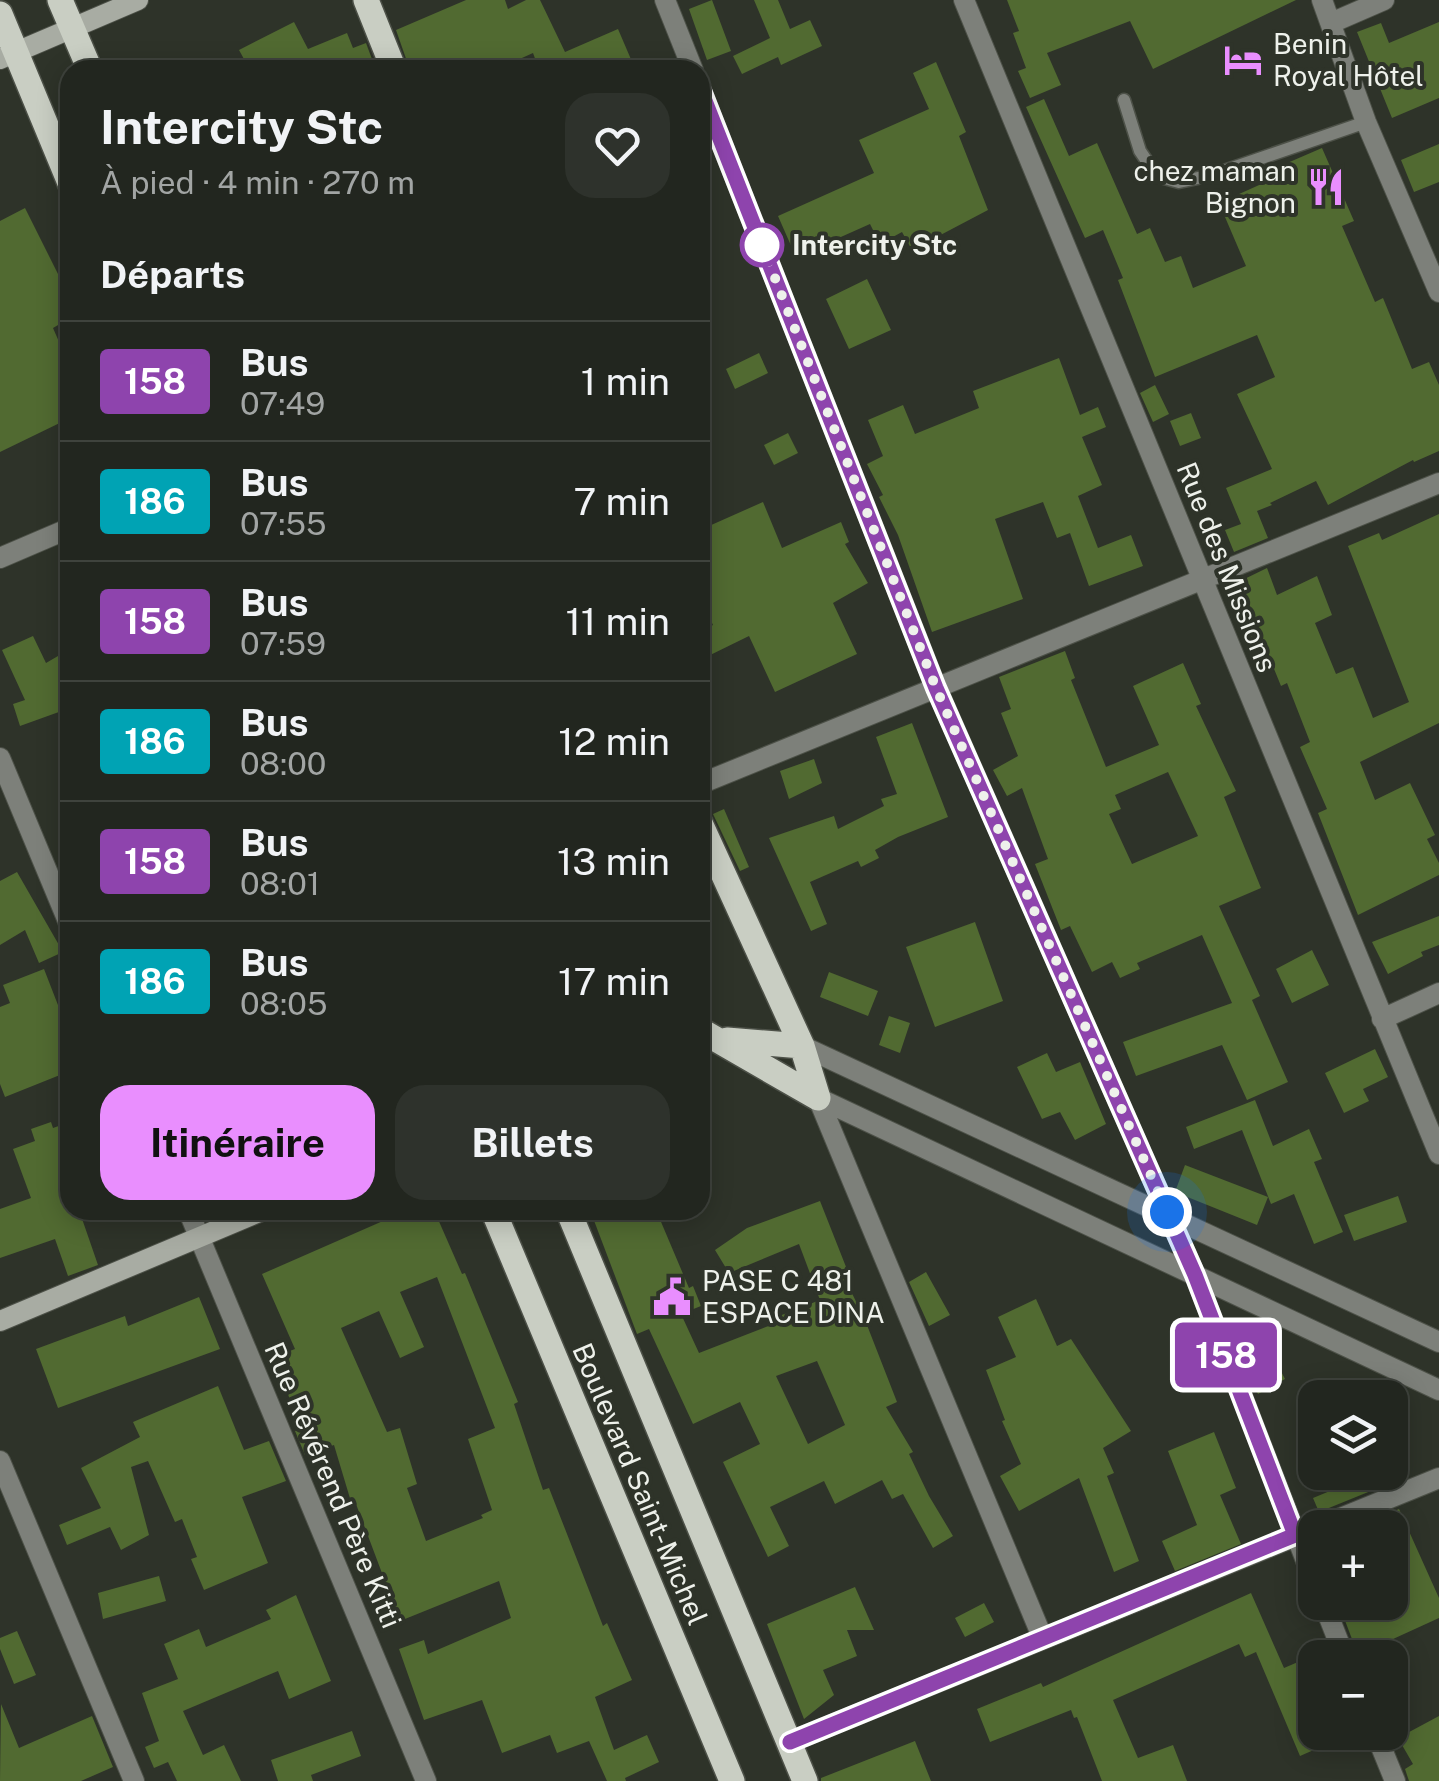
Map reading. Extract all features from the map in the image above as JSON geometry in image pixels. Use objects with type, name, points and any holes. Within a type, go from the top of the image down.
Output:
[{"type":"main road","points":[[60,0],[86,60]]},
{"type":"main road","points":[[366,0],[390,60]]},
{"type":"main road","points":[[0,14],[8,56],[60,163]]},
{"type":"main road","points":[[710,844],[802,1046],[818,1098]]},
{"type":"main road","points":[[710,1035],[802,1046]]},
{"type":"main road","points":[[710,1036],[818,1098]]},
{"type":"main road","name":"Boulevard Saint-Michel","points":[[497,1220],[726,1779]]},
{"type":"main road","name":"Boulevard Saint-Michel","points":[[572,1220],[806,1781]]},
{"type":"street","points":[[8,56],[138,0]]},
{"type":"street","points":[[666,0],[689,60]]},
{"type":"street","name":"Rue des Missions","points":[[964,0],[1439,1154]]},
{"type":"street","points":[[1322,0],[1366,122],[1439,292]]},
{"type":"street","points":[[1332,23],[1384,0]]},
{"type":"street","points":[[710,113],[936,688],[1195,1275],[1298,1542]]},
{"type":"street","points":[[710,780],[1439,482]]},
{"type":"street","points":[[0,558],[60,532]]},
{"type":"street","points":[[0,758],[60,902]]},
{"type":"street","points":[[1382,1019],[1439,993]]},
{"type":"street","points":[[802,1046],[1167,1212],[1439,1342]]},
{"type":"street","points":[[818,1098],[1439,1390]]},
{"type":"street","points":[[818,1098],[1043,1639]]},
{"type":"street","name":"Rue Révérend Père Kitti","points":[[192,1220],[426,1781]]},
{"type":"street","points":[[0,1322],[242,1220]]},
{"type":"street","points":[[0,1461],[134,1781]]},
{"type":"street","points":[[790,1742],[1439,1478]]},
{"type":"street","points":[[1383,1750],[1395,1781]]},
{"type":"lane","points":[[1124,100],[1140,151],[1157,176],[1179,182],[1212,176],[1366,122]]},
{"type":"building","points":[[466,0],[505,0],[508,9],[526,0],[540,0],[565,52],[618,29],[631,60],[536,60],[533,53],[517,60],[406,60],[396,30]]},
{"type":"building","points":[[712,0],[731,51],[707,60],[689,9]]},
{"type":"building","points":[[754,0],[778,0],[790,29],[810,20],[822,46],[781,65],[778,57],[742,74],[733,56],[770,38]]},
{"type":"building","points":[[1007,0],[1296,0],[1153,69],[1130,21],[1047,53],[1061,85],[1030,98],[1018,71],[1026,68],[1013,33],[1019,31]]},
{"type":"building","points":[[294,22],[308,49],[347,33],[353,48],[366,43],[372,60],[244,60],[239,50]]},
{"type":"building","points":[[1439,22],[1439,98],[1392,118],[1357,32],[1381,23],[1389,43]]},
{"type":"building","points":[[936,62],[966,132],[959,136],[988,210],[912,250],[902,232],[880,244],[870,224],[796,257],[778,216],[874,173],[859,140],[929,109],[913,73]]},
{"type":"building","points":[[1044,99],[1069,156],[1097,143],[1137,234],[1150,228],[1165,262],[1181,256],[1193,288],[1246,266],[1219,203],[1275,178],[1271,170],[1322,148],[1354,221],[1342,226],[1375,302],[1383,298],[1412,369],[1429,362],[1439,385],[1439,451],[1413,460],[1328,505],[1316,481],[1270,503],[1257,511],[1268,538],[1234,552],[1225,530],[1241,524],[1226,488],[1272,469],[1237,394],[1275,377],[1257,335],[1155,377],[1103,230],[1085,238],[1026,107]]},
{"type":"building","points":[[1439,144],[1439,182],[1414,192],[1401,160]]},
{"type":"building","points":[[25,208],[60,278],[60,324],[53,328],[60,344],[60,423],[0,452],[0,221]]},
{"type":"building","points":[[867,279],[891,330],[849,349],[826,299]]},
{"type":"building","points":[[759,353],[768,373],[735,389],[726,369]]},
{"type":"building","points":[[1059,358],[1080,415],[1098,407],[1106,427],[1082,437],[1102,485],[1078,496],[1098,548],[1131,535],[1143,566],[1089,586],[1070,533],[1057,538],[1043,502],[995,519],[1023,599],[932,632],[898,535],[879,497],[883,495],[867,464],[883,456],[868,420],[903,405],[915,434],[979,408],[973,391]]},
{"type":"building","points":[[1155,385],[1169,414],[1153,422],[1140,393]]},
{"type":"building","points":[[1191,413],[1201,438],[1180,446],[1170,421]]},
{"type":"building","points":[[788,433],[798,453],[774,465],[764,445]]},
{"type":"building","points":[[763,502],[782,548],[841,522],[849,542],[845,544],[868,583],[833,603],[857,654],[775,692],[749,636],[710,655],[710,526]]},
{"type":"building","points":[[1439,514],[1439,723],[1360,762],[1375,800],[1410,783],[1435,835],[1427,839],[1439,863],[1439,875],[1358,915],[1318,813],[1327,809],[1300,747],[1310,742],[1287,683],[1281,686],[1261,637],[1247,642],[1224,589],[1267,568],[1277,595],[1317,576],[1332,615],[1315,623],[1336,674],[1353,667],[1373,718],[1409,702],[1348,546],[1379,533],[1382,540]]},
{"type":"building","points":[[33,636],[46,663],[60,655],[60,712],[20,726],[13,704],[25,700],[2,650]]},
{"type":"building","points":[[1065,651],[1075,678],[1071,680],[1106,767],[1159,745],[1133,686],[1183,663],[1201,704],[1196,706],[1236,791],[1224,797],[1261,888],[1219,906],[1260,996],[1252,1000],[1288,1082],[1247,1100],[1222,1045],[1136,1076],[1123,1042],[1232,1003],[1202,935],[1137,963],[1140,969],[1120,978],[1112,962],[1092,972],[1070,926],[1061,930],[1035,864],[1048,859],[1022,788],[1007,796],[993,770],[1018,756],[1001,713],[1011,709],[999,677]],"holes":[[[1168,772],[1198,836],[1132,864],[1109,814],[1121,809],[1115,795]]]},
{"type":"building","points":[[912,723],[948,817],[875,850],[879,858],[861,867],[858,861],[810,882],[827,924],[811,931],[769,838],[834,816],[838,829],[884,806],[881,799],[897,794],[876,737]]},
{"type":"building","points":[[814,759],[822,783],[789,799],[780,771]]},
{"type":"building","points":[[724,809],[749,867],[740,871],[713,814]]},
{"type":"building","points":[[17,872],[60,947],[60,953],[39,963],[25,930],[0,945],[0,881]]},
{"type":"building","points":[[1439,916],[1439,945],[1388,974],[1372,942]]},
{"type":"building","points":[[975,922],[1003,1001],[935,1027],[906,947]]},
{"type":"building","points":[[1312,950],[1329,985],[1292,1003],[1276,969]]},
{"type":"building","points":[[44,969],[60,1010],[60,1075],[5,1097],[0,1084],[0,1007],[10,1003],[3,985]]},
{"type":"building","points":[[829,972],[878,991],[868,1016],[820,997]]},
{"type":"building","points":[[889,1016],[910,1023],[900,1053],[879,1045]]},
{"type":"building","points":[[1375,1049],[1388,1077],[1363,1089],[1369,1101],[1344,1113],[1325,1073]]},
{"type":"building","points":[[1047,1053],[1056,1072],[1080,1062],[1106,1124],[1075,1140],[1060,1112],[1042,1119],[1017,1067]]},
{"type":"building","points":[[1255,1100],[1273,1146],[1309,1129],[1322,1159],[1314,1162],[1343,1232],[1314,1244],[1294,1194],[1271,1204],[1242,1130],[1194,1149],[1186,1127]]},
{"type":"building","points":[[51,1122],[53,1128],[60,1126],[60,1220],[82,1220],[98,1265],[68,1276],[55,1239],[0,1258],[0,1209],[31,1198],[13,1149],[35,1141],[31,1129]]},
{"type":"building","points":[[1185,1165],[1268,1197],[1257,1225],[1175,1192]]},
{"type":"building","points":[[1398,1196],[1407,1222],[1354,1241],[1344,1215]]},
{"type":"building","points":[[820,1201],[850,1277],[845,1279],[897,1402],[886,1407],[913,1452],[909,1454],[929,1496],[953,1536],[933,1548],[903,1494],[892,1499],[882,1480],[835,1504],[824,1481],[770,1507],[789,1546],[768,1557],[723,1462],[760,1444],[740,1402],[693,1424],[649,1329],[637,1334],[594,1220],[660,1220],[689,1288],[693,1286],[701,1306],[681,1314],[699,1353],[771,1325],[769,1320],[820,1300],[799,1244],[729,1273],[715,1250],[747,1228]],"holes":[[[817,1361],[845,1425],[808,1444],[776,1376]]]},
{"type":"building","points":[[385,1220],[438,1220],[462,1274],[465,1273],[518,1402],[514,1404],[543,1490],[549,1488],[603,1626],[607,1623],[632,1680],[595,1697],[614,1750],[647,1735],[659,1762],[625,1778],[626,1781],[607,1781],[589,1741],[557,1753],[550,1735],[502,1753],[482,1700],[424,1720],[399,1649],[424,1640],[428,1654],[511,1618],[499,1581],[400,1621],[356,1504],[352,1505],[334,1445],[305,1455],[295,1431],[301,1429],[274,1357],[295,1349],[262,1274]],"holes":[[[437,1277],[495,1428],[468,1439],[492,1510],[481,1515],[483,1518],[426,1541],[407,1488],[417,1484],[400,1428],[387,1432],[341,1328],[379,1311],[400,1358],[424,1347],[400,1292]]]},
{"type":"building","points":[[926,1272],[950,1315],[929,1326],[909,1282]]},
{"type":"building","points":[[199,1297],[220,1349],[58,1408],[36,1349],[125,1316],[128,1326]]},
{"type":"building","points":[[1036,1299],[1057,1346],[1071,1339],[1131,1431],[1103,1448],[1114,1473],[1107,1476],[1139,1561],[1114,1572],[1079,1478],[1019,1511],[1000,1476],[1021,1464],[986,1370],[1016,1357],[998,1317]]},
{"type":"building","points":[[1273,1356],[1285,1379],[1258,1394],[1247,1371]]},
{"type":"building","points":[[218,1386],[244,1450],[269,1441],[286,1481],[242,1497],[268,1563],[204,1590],[191,1559],[197,1557],[182,1519],[175,1522],[148,1461],[131,1467],[149,1535],[121,1550],[110,1527],[67,1545],[59,1525],[101,1508],[81,1468],[140,1437],[133,1422]]},
{"type":"building","points":[[1214,1432],[1236,1488],[1220,1495],[1241,1544],[1175,1571],[1162,1541],[1197,1525],[1168,1451]]},
{"type":"building","points":[[1332,1490],[1373,1490],[1324,1510],[1318,1510],[1313,1498]]},
{"type":"building","points":[[1408,1529],[1439,1598],[1439,1618],[1391,1640],[1352,1640],[1345,1620],[1408,1620]]},
{"type":"building","points":[[159,1576],[166,1601],[103,1619],[98,1593]]},
{"type":"building","points":[[855,1587],[874,1630],[847,1630],[857,1656],[823,1670],[834,1695],[804,1719],[767,1624]]},
{"type":"building","points":[[1251,1593],[1284,1668],[1298,1662],[1298,1750],[1314,1750],[1300,1756],[1256,1652],[1245,1657],[1239,1644],[1113,1700],[1138,1758],[1173,1745],[1187,1781],[1102,1781],[1071,1710],[990,1742],[977,1709],[1041,1683],[1043,1687]]},
{"type":"building","points":[[296,1595],[331,1681],[289,1699],[278,1671],[183,1711],[203,1755],[224,1745],[241,1781],[177,1781],[168,1762],[154,1768],[145,1747],[159,1741],[142,1693],[178,1679],[164,1644],[199,1629],[206,1647],[271,1619],[266,1610]]},
{"type":"building","points":[[984,1603],[994,1622],[965,1637],[955,1618]]},
{"type":"building","points":[[17,1631],[36,1675],[14,1684],[0,1649],[0,1638]]},
{"type":"building","points":[[1,1704],[19,1748],[92,1716],[113,1767],[81,1781],[0,1781]]},
{"type":"building","points":[[1439,1716],[1439,1781],[1409,1781],[1405,1769],[1413,1764],[1405,1750],[1408,1750],[1408,1733]]},
{"type":"building","points":[[352,1731],[361,1756],[311,1775],[313,1781],[278,1781],[271,1760]]},
{"type":"building","points":[[915,1741],[931,1781],[821,1781],[821,1778]]},
{"type":"bus line","name":"158","points":[[710,113],[936,688],[1195,1275],[1295,1535],[790,1742]]},
{"type":"place","name":"Benin Royal Hôtel","points":[[1243,60]]},
{"type":"place","name":"chez maman Bignon","points":[[1326,187]]},
{"type":"place","name":"Intercity Stc","points":[[762,245]]},
{"type":"place","name":"PASE C 481 ESPACE DINA","points":[[672,1297]]},
{"type":"route","points":[[762,245],[936,688],[1167,1212]]}]
